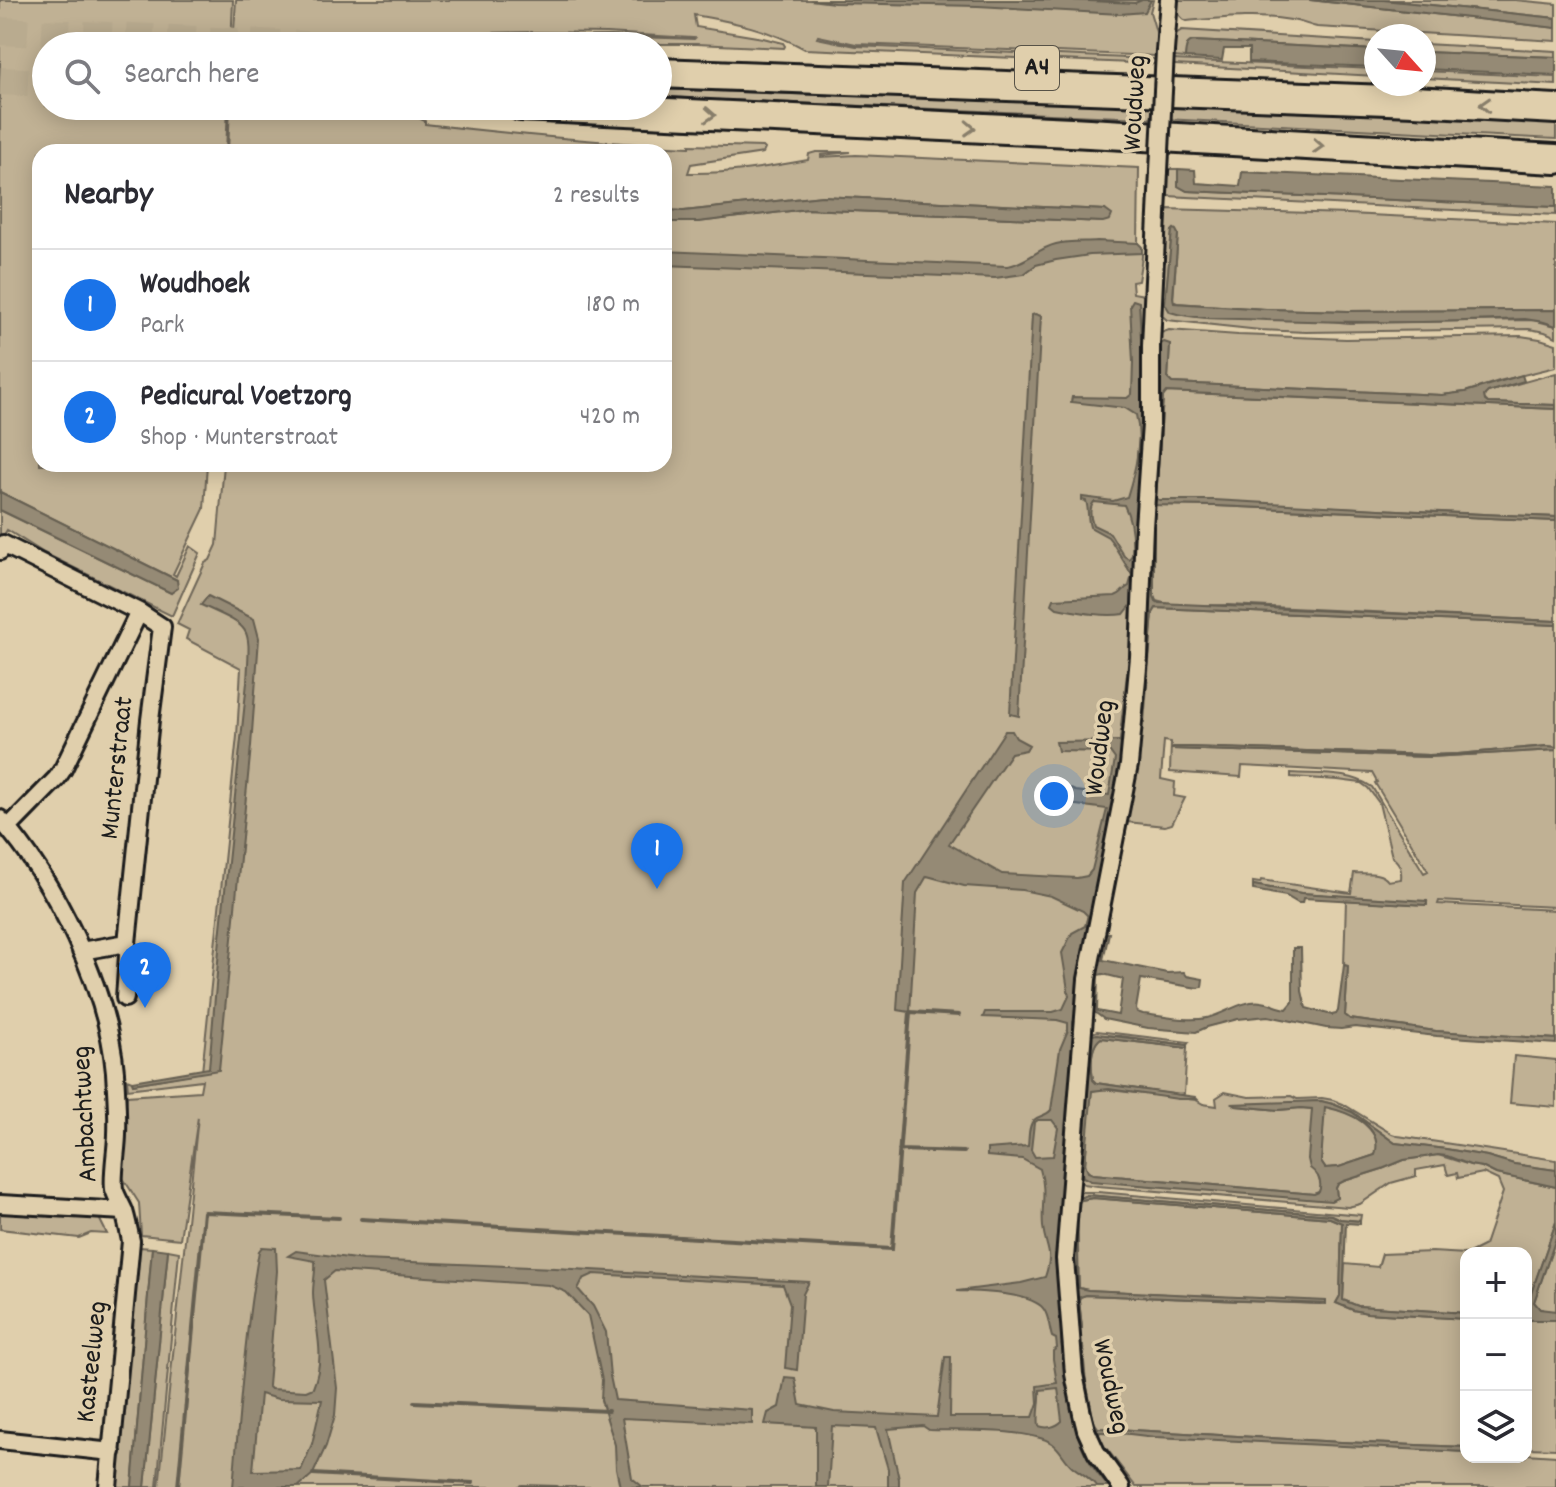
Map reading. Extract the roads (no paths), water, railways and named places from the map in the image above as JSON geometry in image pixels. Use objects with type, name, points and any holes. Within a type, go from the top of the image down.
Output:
[{"type":"highway","name":"A4","points":[[672,57],[1071,69],[1198,77],[1414,101]]},
{"type":"highway","name":"A4","points":[[672,74],[1556,109]]},
{"type":"highway","name":"A4","points":[[672,113],[1556,159]]},
{"type":"street","name":"Woudweg","points":[[1121,1487],[1096,1452],[1082,1414],[1074,1374],[1065,1259],[1087,979],[1129,765],[1139,657],[1169,0]]},
{"type":"street","name":"Munterstraat","points":[[0,551],[3,544],[168,628],[150,720],[127,943],[125,998]]},
{"type":"street","points":[[4,824],[57,778],[63,769],[139,612]]},
{"type":"street","name":"Ambachtweg","points":[[4,824],[36,866],[54,897],[81,951],[98,996],[110,1036],[115,1072],[117,1130],[114,1187],[131,1241]]},
{"type":"street","points":[[81,951],[127,943]]},
{"type":"street","points":[[0,1204],[124,1211]]},
{"type":"street","name":"Kasteelweg","points":[[108,1487],[131,1241]]},
{"type":"street","points":[[0,1440],[112,1452]]},
{"type":"waterway","points":[[361,1219],[892,1249],[910,1012],[959,1015]]},
{"type":"waterway","points":[[899,1150],[964,1152]]},
{"type":"waterway","points":[[178,1487],[204,1212],[339,1218]]},
{"type":"waterway","points":[[414,1402],[608,1411]]},
{"type":"waterway","points":[[313,1474],[473,1483]]},
{"type":"waterway","points":[[522,1486],[557,1487]]},
{"type":"tunnel","points":[[0,31],[32,32]]},
{"type":"tunnel","points":[[0,81],[32,82]]},
{"type":"place","name":"Woudhoek","points":[[657,889]]},
{"type":"place","name":"Pedicural Voetzorg","points":[[145,1008]]}]
